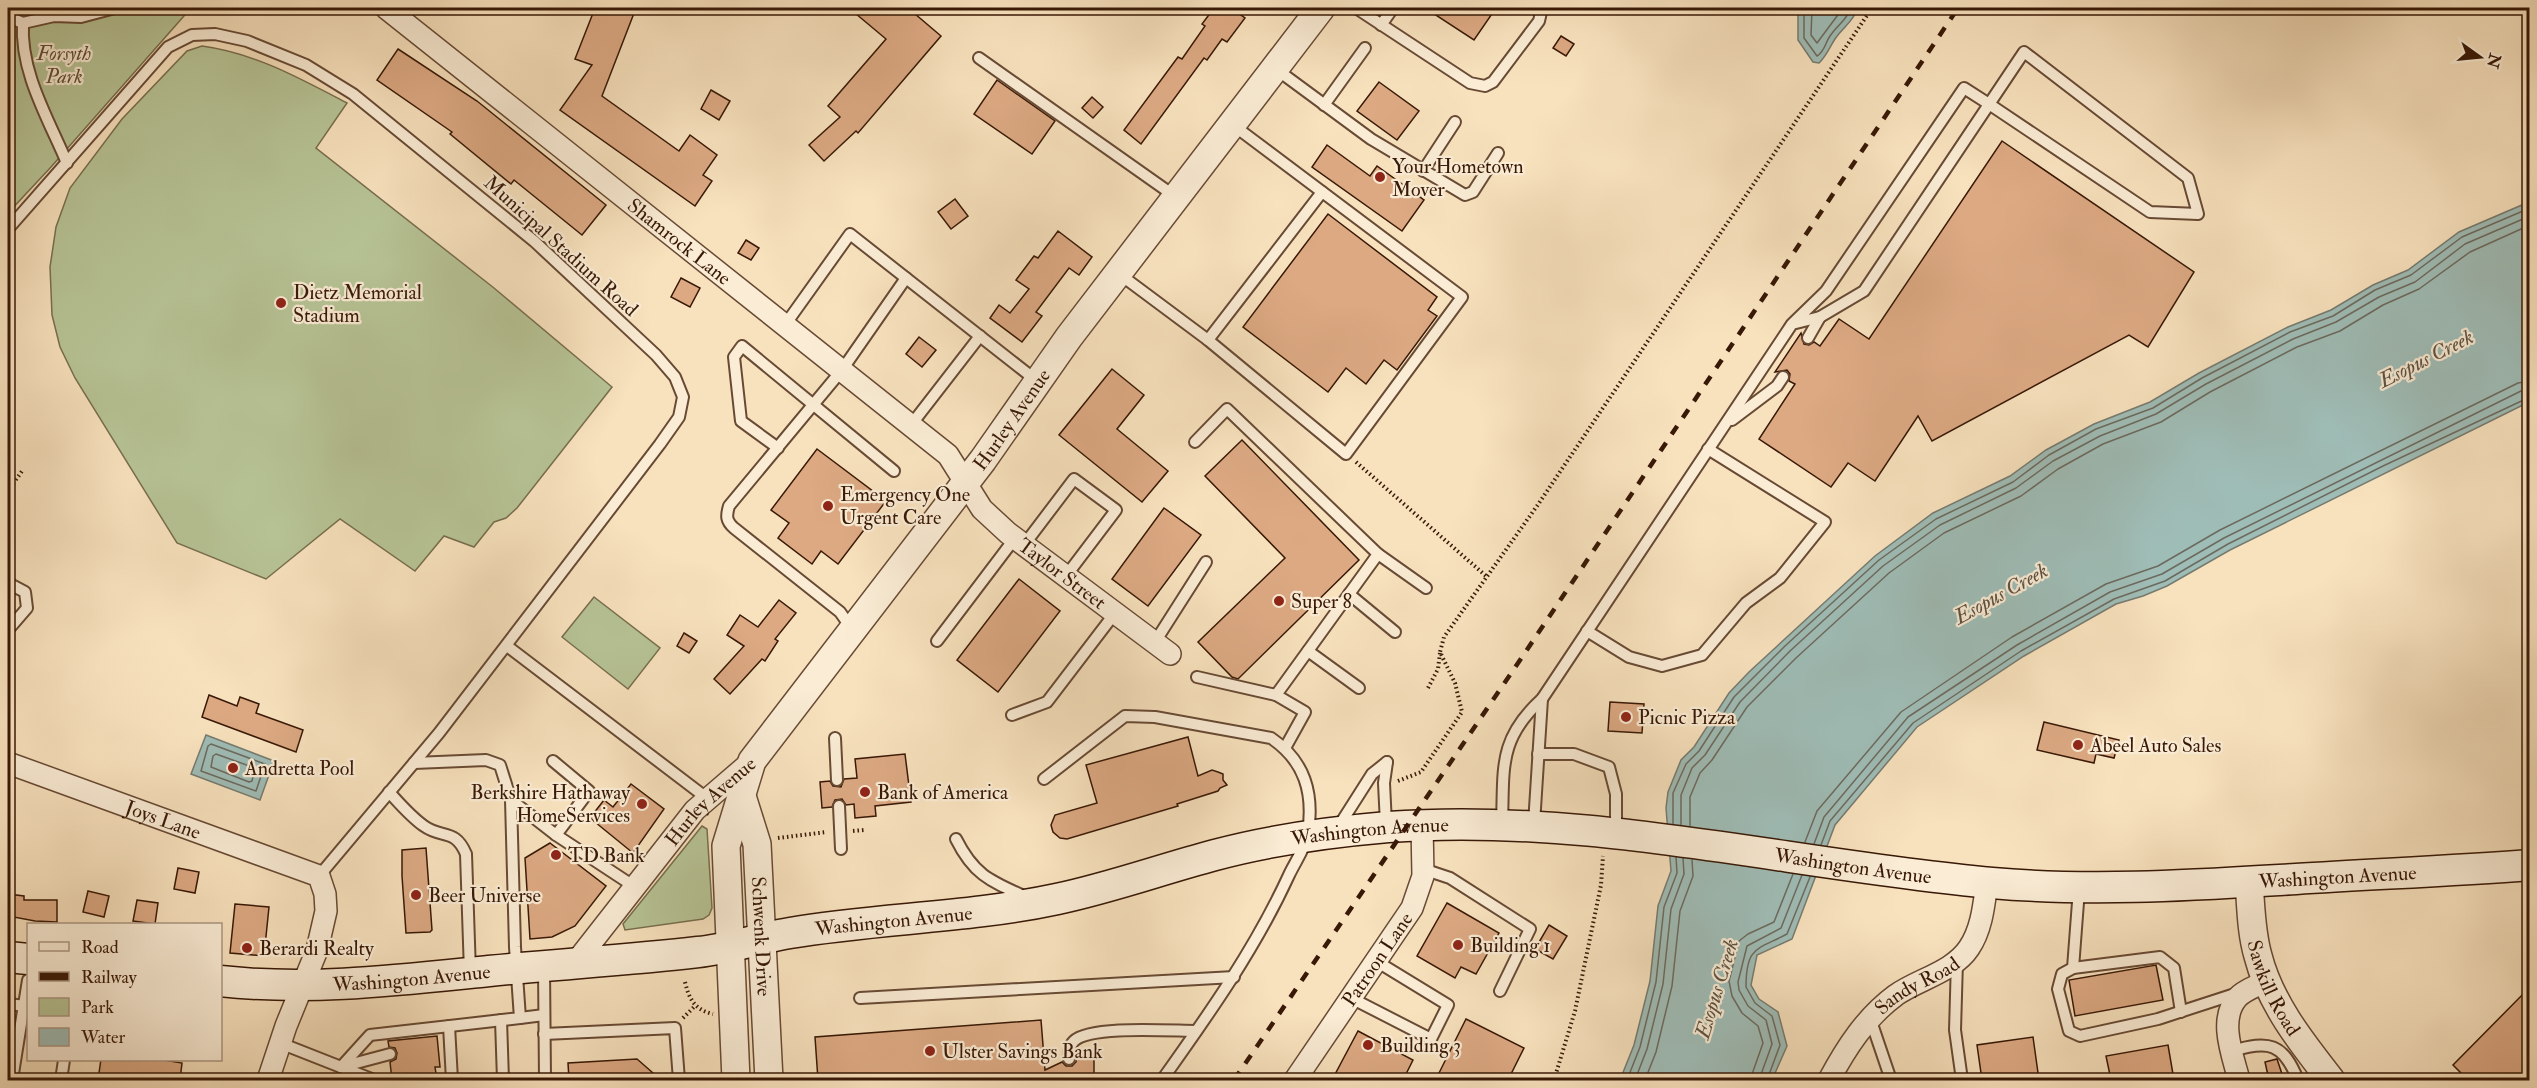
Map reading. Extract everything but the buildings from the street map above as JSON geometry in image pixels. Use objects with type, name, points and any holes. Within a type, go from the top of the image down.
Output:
[{"type":"main road","name":"Washington Avenue","points":[[222,981],[361,983],[704,951],[793,932],[1040,903],[1106,887],[1212,856],[1321,834],[1422,825],[1534,827],[1620,835],[1987,882],[2079,887],[2125,888],[2249,882],[2529,865]]},
{"type":"main road","points":[[8,957],[27,959]]},
{"type":"street","name":"Shamrock Lane","points":[[386,8],[948,455],[965,483]]},
{"type":"street","name":"Hurley Avenue","points":[[576,962],[695,810],[752,761],[965,483],[1037,381],[1321,8]]},
{"type":"street","name":"Taylor Street","points":[[965,483],[982,509],[1019,542],[1162,648]]},
{"type":"street","name":"Schwenk Drive","points":[[736,1080],[726,846],[752,761]]},
{"type":"street","name":"Joys Lane","points":[[8,763],[319,876]]},
{"type":"street","name":"Schwenk Drive","points":[[741,793],[757,844],[769,1080]]},
{"type":"street","name":"Patroon Lane","points":[[1295,1080],[1412,908],[1419,893],[1423,869],[1422,825]]},
{"type":"street","points":[[268,1080],[280,1043],[317,950],[326,911],[325,894],[319,876]]},
{"type":"street","name":"Sandy Road","points":[[1829,1080],[1858,1032],[1870,1018],[1897,994],[1957,961],[1969,949],[1982,916],[1987,882]]},
{"type":"street","name":"Sawkill Road","points":[[2249,882],[2253,933],[2258,957],[2256,986],[2331,1080]]},
{"type":"street","points":[[2240,1080],[2228,1024],[2230,1009],[2238,997],[2256,986]]},
{"type":"lane","points":[[8,17],[23,23],[54,16],[81,17],[116,8]]},
{"type":"lane","points":[[1356,8],[1470,83],[1485,86],[1493,82],[1513,58],[1539,21],[1542,8]]},
{"type":"lane","points":[[1381,25],[1393,8]]},
{"type":"lane","points":[[23,23],[22,42],[28,74],[67,163]]},
{"type":"lane","name":"Municipal Stadium Road","points":[[8,228],[168,47],[192,35],[215,34],[247,41],[306,65],[353,94],[534,242],[656,355],[675,377],[683,397],[679,417],[439,733],[319,876]]},
{"type":"lane","points":[[1324,105],[1365,48]]},
{"type":"lane","points":[[1502,826],[1505,754],[1523,716],[1542,699],[1792,324],[1826,291],[1964,88],[1989,104],[2150,212],[2198,214],[2188,178],[2024,52],[1989,104],[1864,291],[1820,317],[1792,324]]},
{"type":"lane","points":[[979,58],[1177,197]]},
{"type":"lane","points":[[1276,69],[1371,139],[1468,195],[1473,192],[1498,153]]},
{"type":"lane","points":[[1423,171],[1455,122]]},
{"type":"lane","points":[[1118,273],[1208,340],[1346,454],[1462,297],[1233,125]]},
{"type":"lane","points":[[1208,340],[1322,192]]},
{"type":"lane","points":[[785,325],[850,234],[1037,381]]},
{"type":"lane","points":[[852,629],[840,612],[728,523],[726,514],[729,506],[842,370],[906,278]]},
{"type":"lane","points":[[1808,338],[1820,317]]},
{"type":"lane","points":[[911,425],[980,336]]},
{"type":"lane","points":[[778,448],[741,421],[734,357],[742,346],[894,471]]},
{"type":"lane","points":[[1724,425],[1777,386],[1783,377]]},
{"type":"lane","points":[[1195,442],[1227,409],[1378,554],[1426,588]]},
{"type":"lane","points":[[1587,631],[1629,657],[1662,666],[1702,655],[1746,603],[1780,578],[1825,522],[1708,449]]},
{"type":"lane","points":[[938,641],[1074,479],[1116,510],[1066,576]]},
{"type":"lane","points":[[1276,695],[1378,554]]},
{"type":"lane","points":[[1162,648],[1206,562]]},
{"type":"lane","points":[[8,583],[25,592],[27,608],[8,630]]},
{"type":"lane","points":[[1349,594],[1395,632]]},
{"type":"lane","points":[[1012,715],[1047,702],[1115,613]]},
{"type":"lane","points":[[507,646],[708,799]]},
{"type":"lane","points":[[1308,651],[1359,688]]},
{"type":"lane","points":[[1197,677],[1276,695],[1305,712],[1285,748]]},
{"type":"lane","points":[[1534,827],[1542,699]]},
{"type":"lane","points":[[1044,779],[1125,716],[1155,717],[1270,738],[1285,748],[1302,769],[1321,834]]},
{"type":"lane","points":[[835,738],[837,780]]},
{"type":"lane","points":[[1538,754],[1574,754],[1609,767],[1616,794],[1620,835]]},
{"type":"lane","points":[[414,763],[486,760],[500,765],[511,800],[530,966],[544,1015],[546,1080]]},
{"type":"lane","points":[[553,761],[589,791],[556,836]]},
{"type":"lane","points":[[1162,1080],[1234,977],[1275,906],[1321,834],[1372,774],[1387,762],[1384,783],[1386,827]]},
{"type":"lane","points":[[389,792],[427,829],[455,837],[462,845],[466,854],[470,972]]},
{"type":"lane","points":[[511,800],[556,836],[635,887]]},
{"type":"lane","points":[[839,806],[841,849]]},
{"type":"lane","points":[[956,838],[967,860],[979,872],[997,884],[1040,903]]},
{"type":"lane","points":[[1423,869],[1450,878],[1530,929],[1500,991]]},
{"type":"lane","points":[[2073,968],[2079,887]]},
{"type":"lane","points":[[2181,1012],[2174,968],[2160,957],[2073,968],[2062,974],[2058,989],[2069,1031],[2080,1036],[2158,1019],[2181,1012],[2216,998],[2256,986]]},
{"type":"lane","points":[[1351,998],[1431,1039],[1448,1005],[1376,961]]},
{"type":"lane","points":[[1957,961],[1955,1030],[1962,1080]]},
{"type":"lane","points":[[520,1018],[530,966]]},
{"type":"lane","points":[[860,998],[1234,977]]},
{"type":"lane","points":[[12,1080],[27,993]]},
{"type":"lane","points":[[8,1004],[26,1006]]},
{"type":"lane","points":[[340,1067],[370,1035],[544,1015]]},
{"type":"lane","points":[[1870,1018],[1891,1080]]},
{"type":"lane","points":[[501,1020],[503,1080]]},
{"type":"lane","points":[[449,1026],[452,1080]]},
{"type":"lane","points":[[544,1034],[675,1028],[679,1080]]},
{"type":"lane","points":[[1069,1059],[1069,1049],[1074,1040],[1086,1034],[1147,1030],[1196,1031]]},
{"type":"lane","points":[[280,1043],[374,1080]]},
{"type":"lane","points":[[2232,1051],[2267,1044],[2281,1052],[2289,1061],[2298,1080]]},
{"type":"lane","points":[[438,1049],[450,1047]]},
{"type":"lane","points":[[340,1067],[390,1054]]},
{"type":"lane","points":[[61,1080],[64,1061]]},
{"type":"path","points":[[1428,688],[1438,669],[1444,637],[1537,506],[1872,8]]},
{"type":"path","points":[[1346,454],[1486,576]]},
{"type":"path","points":[[8,491],[22,471]]},
{"type":"path","points":[[1394,782],[1421,772],[1462,712],[1455,683],[1440,652]]},
{"type":"path","points":[[772,838],[864,830]]},
{"type":"path","points":[[1554,1080],[1575,1011],[1601,885],[1620,835]]},
{"type":"path","points":[[685,982],[689,999],[695,1006],[704,1012],[717,1015]]},
{"type":"green space","name":"Forsyth Park","points":[[8,8],[191,8],[8,213]]},
{"type":"green space","name":"Dietz Memorial Stadium","points":[[202,46],[241,54],[259,61],[295,76],[347,103],[316,148],[494,288],[612,387],[517,508],[506,518],[494,522],[474,547],[444,536],[415,571],[340,519],[266,579],[177,543],[75,378],[60,347],[52,315],[50,267],[56,227],[70,188],[122,119],[187,51]]},
{"type":"green space","points":[[594,597],[660,648],[628,689],[562,637]]},
{"type":"green space","points":[[702,826],[707,829],[712,908],[709,915],[703,919],[625,930],[623,924]]},
{"type":"water","points":[[1798,8],[1858,8],[1819,63],[1813,62],[1798,40]]},
{"type":"water","name":"Esopus Creek","points":[[2529,202],[2529,402],[2230,550],[2167,586],[2116,604],[2024,656],[1917,727],[1835,825],[1792,939],[1757,955],[1751,985],[1759,999],[1778,1012],[1787,1046],[1772,1080],[1620,1080],[1634,1045],[1650,981],[1658,906],[1671,871],[1666,808],[1668,792],[1681,760],[1694,747],[1729,693],[1749,672],[1875,556],[1933,513],[2010,476],[2046,450],[2094,424],[2150,402],[2199,373],[2288,327],[2331,310],[2373,285],[2408,270],[2459,232]]},
{"type":"water","name":"Andretta Pool","points":[[206,735],[274,761],[260,800],[191,774]]},
{"type":"railway","points":[[1234,1080],[1512,672],[1958,8]]},
{"type":"place","name":"Your Hometown Mover","points":[[1380,177]]},
{"type":"place","name":"Dietz Memorial Stadium","points":[[281,303]]},
{"type":"place","name":"Emergency One Urgent Care","points":[[828,506]]},
{"type":"place","name":"Super 8","points":[[1279,601]]},
{"type":"place","name":"Picnic Pizza","points":[[1626,717]]},
{"type":"place","name":"Abeel Auto Sales","points":[[2078,745]]},
{"type":"place","name":"Andretta Pool","points":[[233,768]]},
{"type":"place","name":"Bank of America","points":[[865,792]]},
{"type":"place","name":"Berkshire Hathaway HomeServices","points":[[642,804]]},
{"type":"place","name":"TD Bank","points":[[556,855]]},
{"type":"place","name":"Beer Universe","points":[[416,895]]},
{"type":"place","name":"Building 1","points":[[1458,945]]},
{"type":"place","name":"Berardi Realty","points":[[247,948]]},
{"type":"place","name":"Building 3","points":[[1368,1045]]},
{"type":"place","name":"Ulster Savings Bank","points":[[930,1051]]}]
